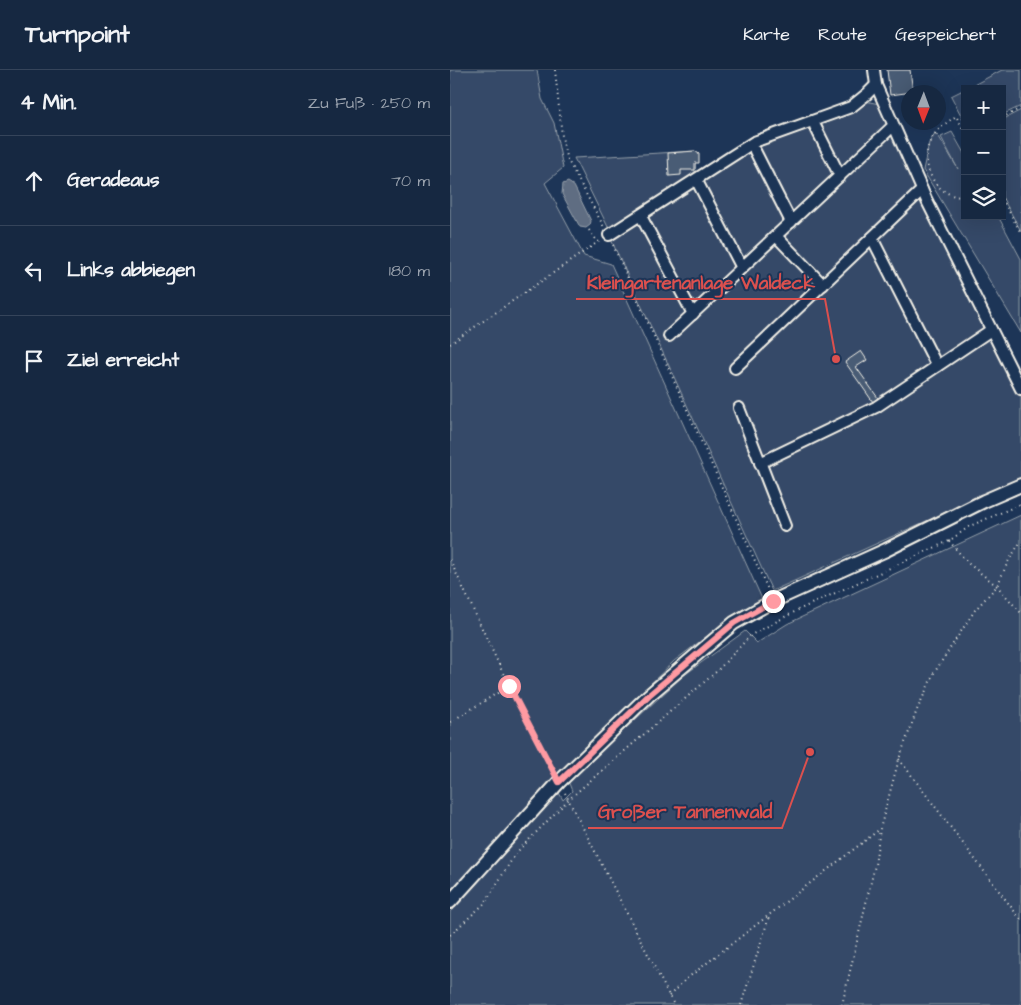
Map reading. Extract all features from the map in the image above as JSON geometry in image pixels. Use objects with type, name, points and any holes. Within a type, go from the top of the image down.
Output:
[{"type":"main road","points":[[450,902],[559,782],[649,695],[734,623],[773,601],[886,550],[984,501],[1021,485]]},
{"type":"lane","points":[[874,70],[876,85],[922,190],[1021,389]]},
{"type":"lane","points":[[609,235],[754,142],[851,107],[876,85]]},
{"type":"lane","points":[[815,126],[840,176]]},
{"type":"lane","points":[[670,336],[894,126]]},
{"type":"lane","points":[[755,152],[791,222]]},
{"type":"lane","points":[[699,185],[742,268]]},
{"type":"lane","points":[[734,368],[922,190]]},
{"type":"lane","points":[[643,220],[693,314]]},
{"type":"lane","points":[[776,236],[823,285]]},
{"type":"lane","points":[[872,238],[937,366]]},
{"type":"lane","points":[[760,463],[876,407],[991,330]]},
{"type":"lane","points":[[739,408],[785,526]]},
{"type":"path","points":[[555,70],[566,158],[609,235],[773,601]]},
{"type":"path","points":[[1006,116],[1021,108]]},
{"type":"path","points":[[961,197],[952,196],[940,189],[928,169],[926,157],[929,144],[936,131],[956,116],[964,130]]},
{"type":"path","points":[[1006,207],[1021,233]]},
{"type":"path","points":[[588,230],[598,242]]},
{"type":"path","points":[[450,344],[609,235]]},
{"type":"path","points":[[450,935],[485,903],[516,853],[568,800],[716,672],[752,635],[798,610],[949,541],[970,526],[1021,504]]},
{"type":"path","points":[[949,541],[969,564],[997,586],[1021,613]]},
{"type":"path","points":[[842,1005],[873,874],[880,829],[899,759],[917,710],[934,673],[976,610],[997,586],[1008,562],[1021,541]]},
{"type":"path","points":[[450,560],[509,686],[674,1005]]},
{"type":"path","points":[[450,722],[509,686]]},
{"type":"path","points":[[899,759],[1021,920]]},
{"type":"path","points":[[670,996],[685,980],[880,829]]},
{"type":"path","points":[[741,1005],[769,915]]},
{"type":"shaded area","points":[[450,70],[537,70],[542,99],[554,123],[563,168],[545,183],[584,256],[611,264],[762,599],[739,612],[674,661],[559,773],[450,893]]},
{"type":"shaded area","points":[[1002,70],[1021,70],[1021,106],[1006,113],[1006,85],[974,85]]},
{"type":"shaded area","points":[[961,91],[961,115],[951,96]]},
{"type":"shaded area","points":[[865,101],[884,105],[1021,389],[1021,478],[772,591],[609,235],[754,142]]},
{"type":"shaded area","points":[[1021,110],[1021,231],[1006,204],[1006,118]]},
{"type":"shaded area","points":[[952,132],[961,148],[961,220],[1000,220],[1021,259],[1021,333],[923,170],[929,143],[935,133],[958,169],[941,137]]},
{"type":"shaded area","points":[[695,151],[695,174],[609,229],[574,158]]},
{"type":"shaded area","points":[[568,182],[574,186],[591,221],[590,225],[586,228],[580,227],[562,194],[563,184]]},
{"type":"shaded area","points":[[1021,515],[1021,1005],[450,1005],[450,912],[558,791],[563,800],[572,791],[568,781],[683,676],[745,631],[757,643],[787,624]]},
{"type":"building","points":[[887,70],[910,70],[912,85],[901,85],[901,94],[890,95]]},
{"type":"building","points":[[695,151],[699,154],[699,163],[695,163],[695,170],[681,170],[681,175],[669,176],[668,153]]},
{"type":"building","points":[[861,351],[867,360],[856,367],[878,398],[873,402],[845,362]]},
{"type":"place","name":"Kleingartenanlage Waldeck","points":[[836,359]]},
{"type":"place","name":"Großer Tannenwald","points":[[810,752]]},
{"type":"route","points":[[509,686],[559,782],[649,695],[734,623],[773,601]]}]
